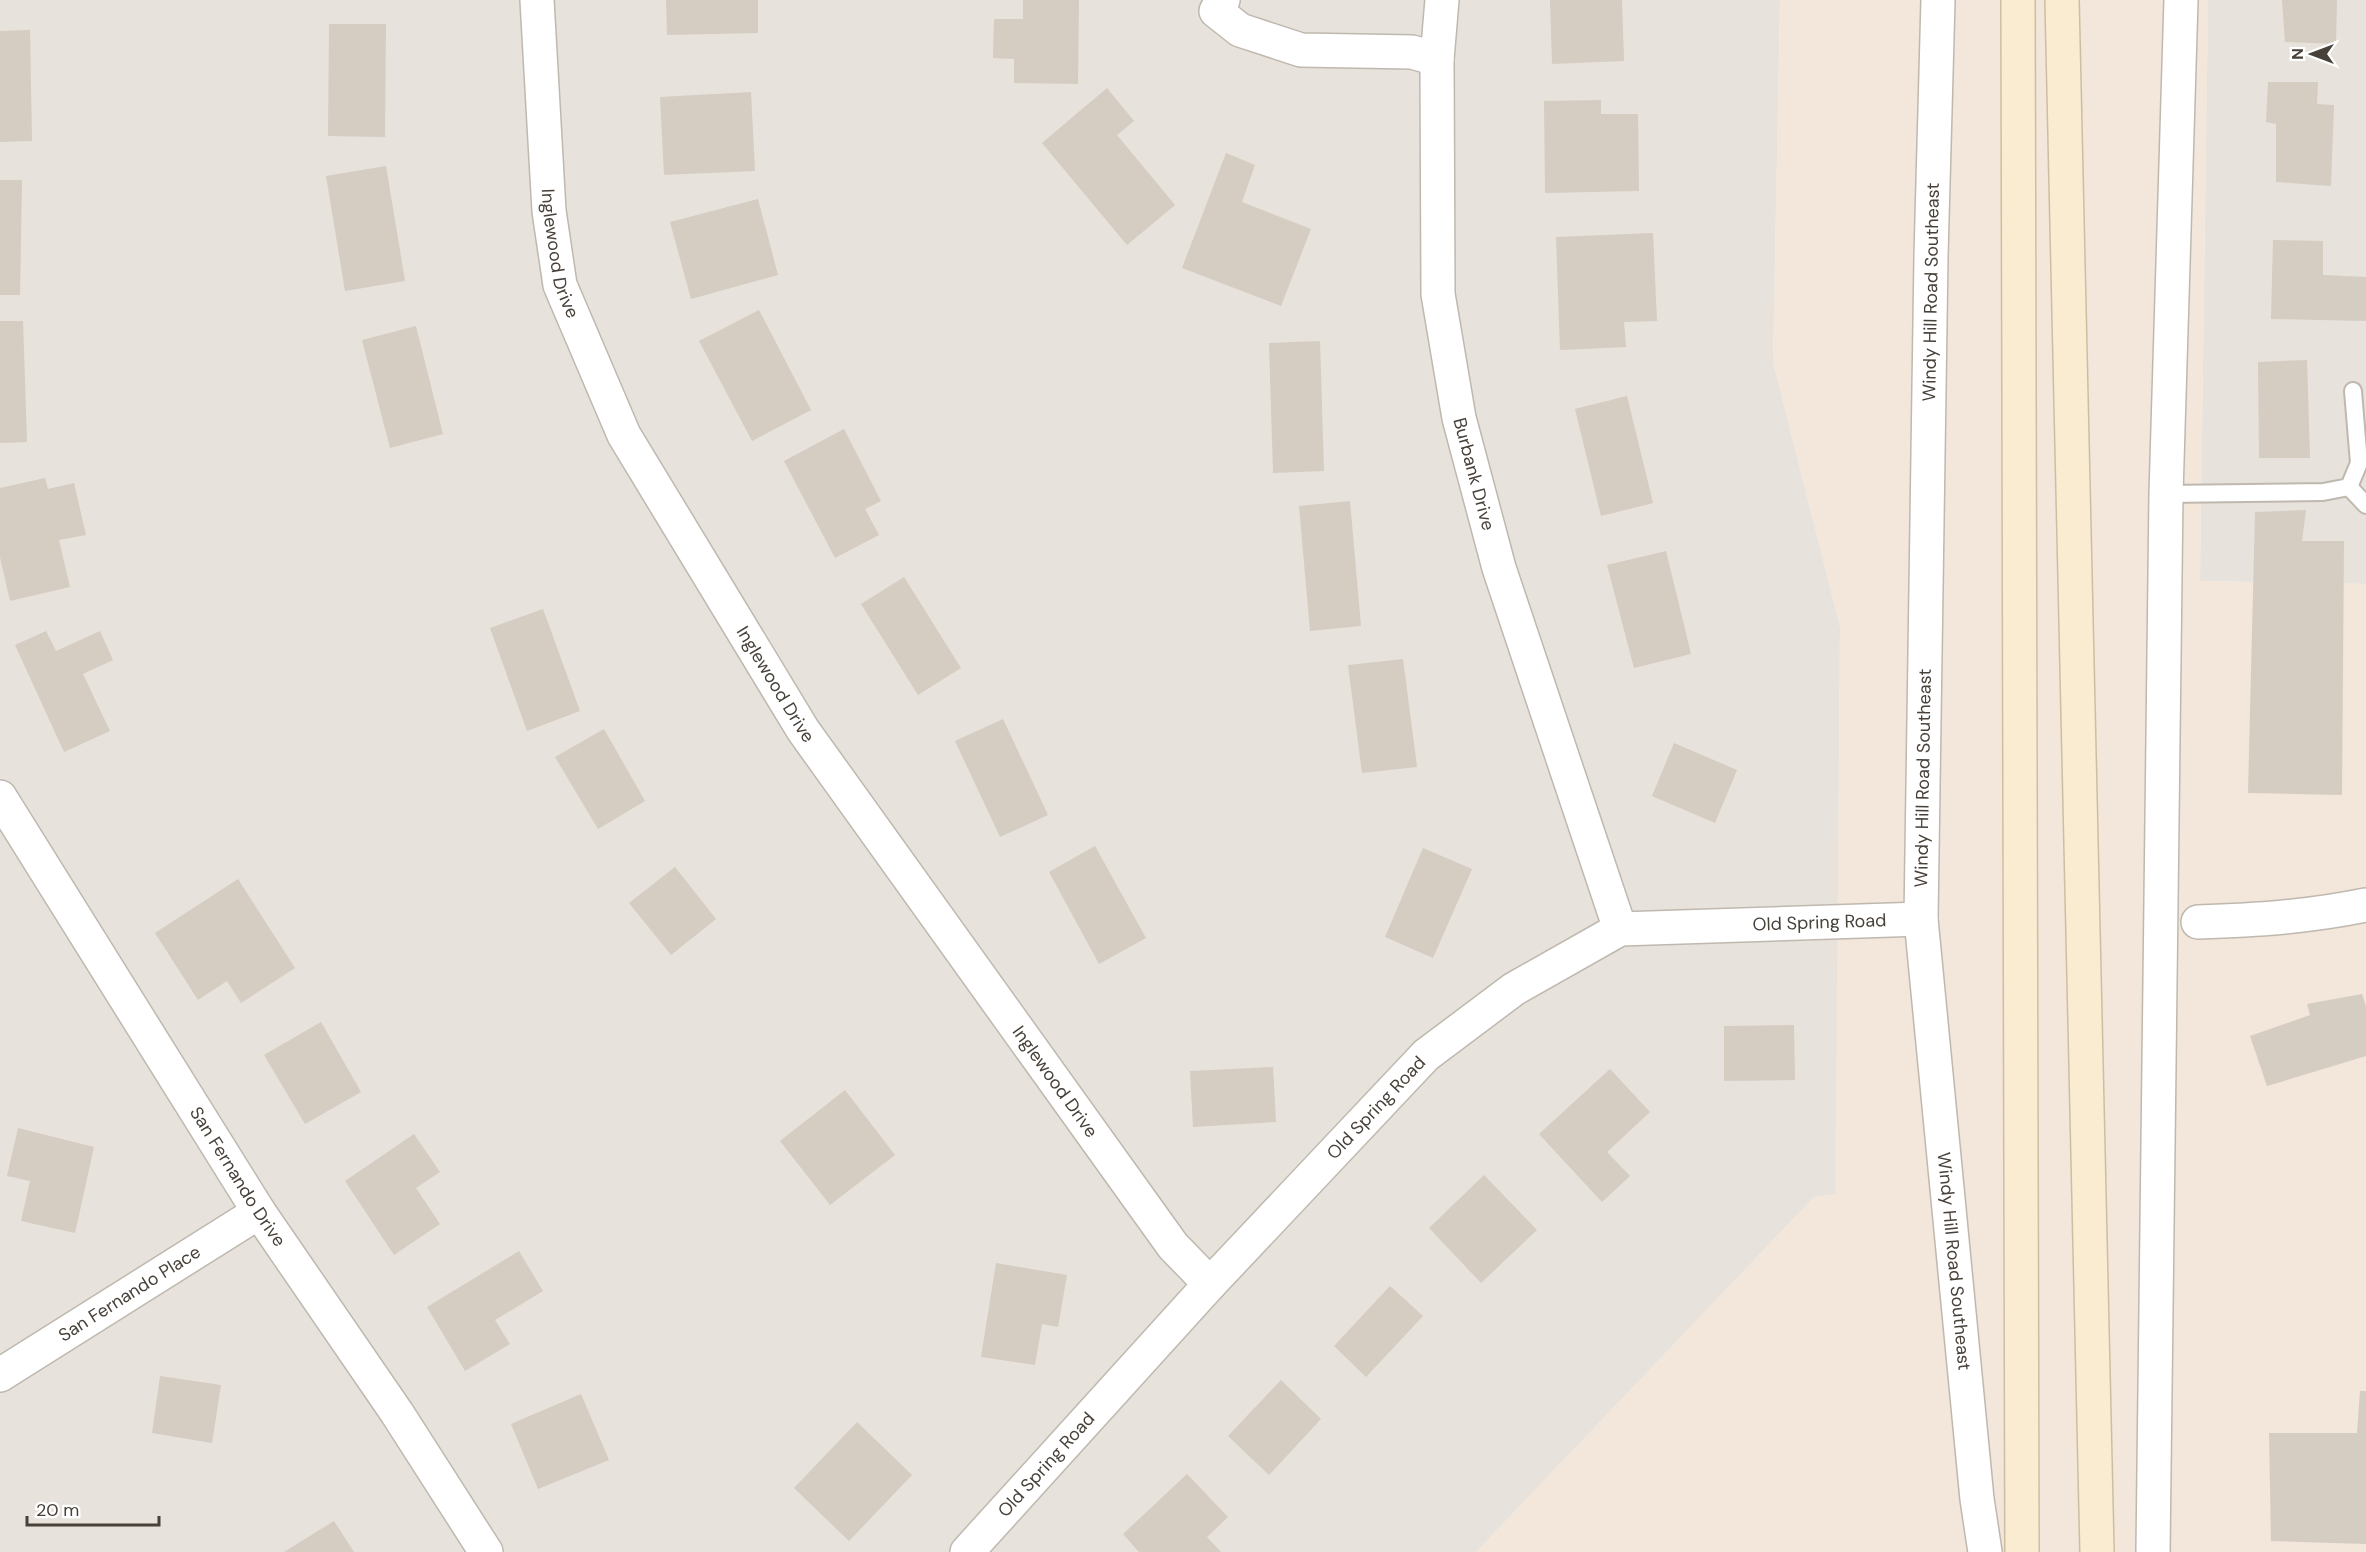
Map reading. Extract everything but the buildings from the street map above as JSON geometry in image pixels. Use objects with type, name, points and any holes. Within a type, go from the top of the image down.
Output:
[{"type":"main road","points":[[2018,0],[2022,1552]]},
{"type":"main road","points":[[2062,0],[2097,1552]]},
{"type":"street","name":"Inglewood Drive","points":[[537,0],[549,211],[560,285],[624,435],[803,730],[1173,1246],[1210,1284]]},
{"type":"street","points":[[1223,0],[1216,11],[1240,30],[1302,50],[1412,52],[1437,59]]},
{"type":"street","name":"Burbank Drive","points":[[1442,0],[1437,59],[1438,294],[1460,418],[1499,568],[1620,930]]},
{"type":"street","name":"Windy Hill Road Southeast","points":[[1938,0],[1931,268],[1921,918],[1976,1488],[1985,1552]]},
{"type":"street","points":[[2153,1552],[2166,494],[2181,0]]},
{"type":"street","name":"San Fernando Drive","points":[[0,797],[259,1212],[397,1413],[486,1552]]},
{"type":"street","points":[[2198,922],[2314,915],[2366,905]]},
{"type":"street","name":"Old Spring Road","points":[[967,1552],[1210,1284],[1426,1054],[1514,989],[1620,930],[1921,918]]},
{"type":"street","name":"San Fernando Place","points":[[0,1375],[259,1212]]},
{"type":"lane","points":[[2349,487],[2359,463],[2354,392]]},
{"type":"lane","points":[[2166,494],[2324,492],[2349,487]]},
{"type":"lane","points":[[2349,487],[2366,505]]},
{"type":"shaded area","points":[[0,0],[1780,0],[1773,362],[1840,627],[1836,1194],[1814,1197],[1476,1552],[0,1552]]},
{"type":"shaded area","points":[[1780,0],[2208,0],[2200,581],[2366,584],[2366,1552],[1476,1552],[1814,1197],[1835,1194],[1840,627],[1773,362]]},
{"type":"shaded area","points":[[2208,0],[2366,0],[2366,584],[2200,581]]}]
